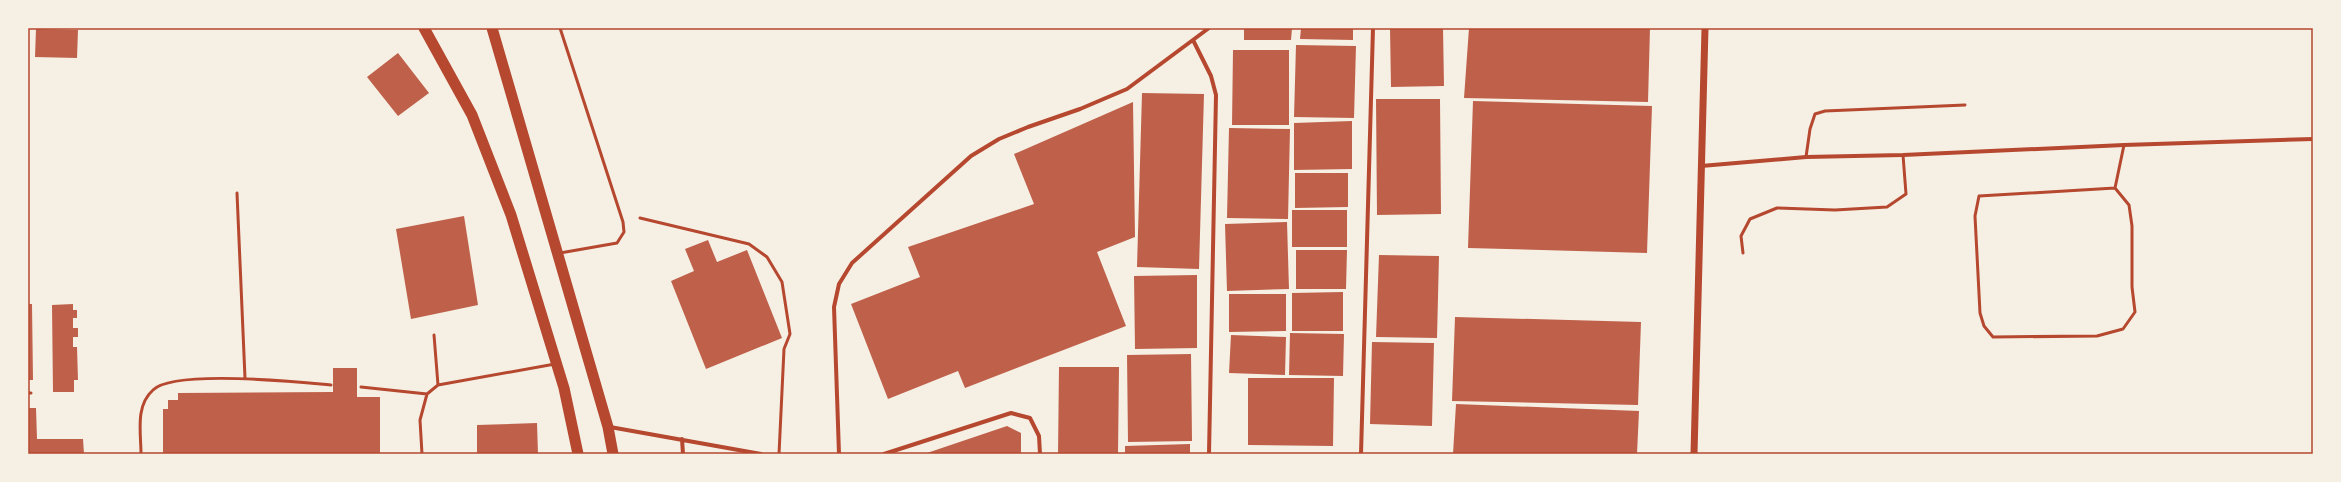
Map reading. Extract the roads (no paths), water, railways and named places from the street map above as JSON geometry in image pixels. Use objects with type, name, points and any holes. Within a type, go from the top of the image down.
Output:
[{"type":"highway","points":[[424,28],[472,115],[511,216],[564,388],[578,454]]},
{"type":"highway","points":[[492,28],[608,427],[613,454]]},
{"type":"street","points":[[839,454],[834,307],[839,284],[852,263],[971,156],[999,139],[1028,126],[1080,109],[1127,89],[1209,28]]},
{"type":"street","points":[[1361,454],[1373,28]]},
{"type":"street","points":[[1694,454],[1705,28]]},
{"type":"street","points":[[1193,40],[1211,76],[1216,95],[1210,454]]},
{"type":"street","points":[[1701,166],[1806,157],[1903,155],[2124,145],[2313,139]]},
{"type":"street","points":[[884,454],[1011,413],[1030,418],[1039,436],[1040,454]]},
{"type":"street","points":[[608,427],[760,454]]},
{"type":"street","points":[[682,439],[683,454]]},
{"type":"lane","points":[[558,253],[616,243],[624,232],[620,215],[560,28]]},
{"type":"lane","points":[[1806,157],[1810,129],[1815,114],[1825,111],[1965,105]]},
{"type":"lane","points":[[2115,188],[2124,145]]},
{"type":"lane","points":[[1743,253],[1741,236],[1750,219],[1777,208],[1834,210],[1887,207],[1906,194],[1903,155]]},
{"type":"lane","points":[[2115,188],[2129,204],[2132,226],[2132,287],[2135,312],[2123,329],[2097,336],[1993,337],[1984,326],[1980,313],[1975,216],[1979,196],[2115,188]]},
{"type":"lane","points":[[237,193],[246,378]]},
{"type":"lane","points":[[640,218],[750,244],[767,257],[782,282],[790,334],[784,348],[779,423],[779,454]]},
{"type":"lane","points":[[434,335],[438,385]]},
{"type":"lane","points":[[422,454],[420,420],[427,394],[438,385],[556,363]]},
{"type":"lane","points":[[141,454],[140,410],[153,390],[172,381],[246,378],[331,385]]},
{"type":"lane","points":[[361,387],[427,394]]}]
